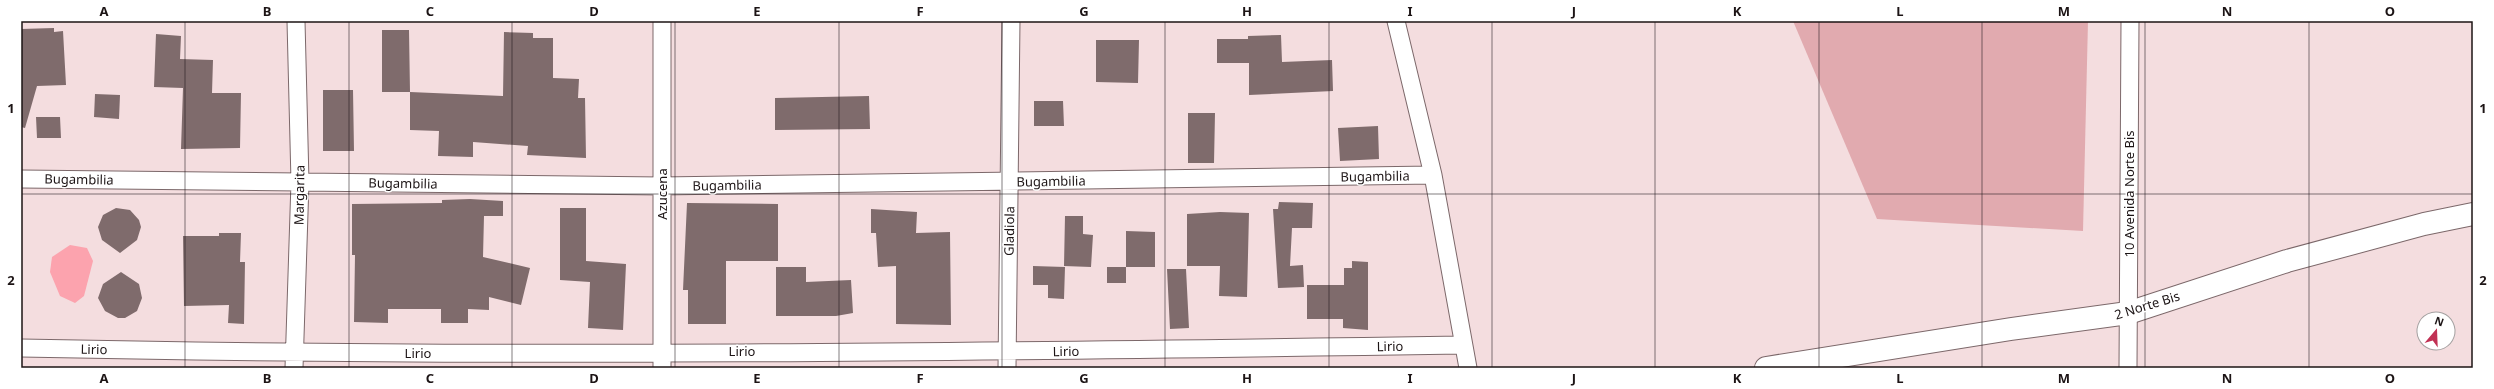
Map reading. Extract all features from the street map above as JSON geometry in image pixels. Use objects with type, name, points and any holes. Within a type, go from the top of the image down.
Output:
[{"type":"street","name":"Margarita","points":[[295,361],[300,182],[296,21]]},
{"type":"street","name":"Azucena","points":[[662,21],[662,360]]},
{"type":"street","name":"Gladiola","points":[[1008,360],[1011,21]]},
{"type":"street","points":[[1396,21],[1433,175],[1462,345],[1468,368]]},
{"type":"street","name":"10 Avenida Norte Bis","points":[[2128,368],[2130,21]]},
{"type":"street","name":"Bugambilia","points":[[21,179],[662,186],[1433,175]]},
{"type":"street","name":"2 Norte Bis","points":[[1766,368],[2011,329],[2128,313],[2287,261],[2424,224],[2473,214]]},
{"type":"street","name":"Lirio","points":[[21,348],[295,361],[1008,360],[1462,345]]},
{"type":"shaded area","points":[[1793,21],[2088,21],[2083,231],[1877,219]]},
{"type":"shaded area","points":[[70,245],[87,248],[93,261],[84,296],[75,303],[60,296],[50,272],[52,257]]},
{"type":"building","points":[[54,28],[54,32],[63,31],[66,85],[37,86],[25,128],[21,127],[21,29]]},
{"type":"building","points":[[382,30],[409,30],[410,92],[382,92]]},
{"type":"building","points":[[504,32],[533,33],[533,38],[553,38],[553,78],[579,79],[578,98],[585,98],[586,158],[527,155],[528,146],[473,142],[473,157],[438,156],[439,131],[410,130],[410,92],[503,96]]},
{"type":"building","points":[[156,34],[181,36],[180,59],[213,60],[212,93],[241,93],[240,148],[181,149],[183,88],[154,87]]},
{"type":"building","points":[[1281,35],[1282,62],[1332,60],[1333,91],[1249,95],[1249,63],[1217,63],[1217,39],[1248,39],[1248,36]]},
{"type":"building","points":[[1096,40],[1139,40],[1138,83],[1096,82]]},
{"type":"building","points":[[323,90],[353,90],[354,151],[323,151]]},
{"type":"building","points":[[95,94],[120,95],[119,119],[94,117]]},
{"type":"building","points":[[869,96],[870,129],[775,130],[775,98]]},
{"type":"building","points":[[1034,101],[1063,101],[1064,126],[1034,126]]},
{"type":"building","points":[[1188,113],[1215,113],[1214,163],[1188,163]]},
{"type":"building","points":[[36,117],[60,117],[61,138],[37,138]]},
{"type":"building","points":[[1378,126],[1379,159],[1340,161],[1338,128]]},
{"type":"building","points":[[470,199],[503,201],[503,216],[484,216],[483,257],[530,268],[521,305],[489,297],[489,310],[468,309],[468,323],[441,323],[441,309],[388,309],[388,323],[354,322],[355,255],[352,255],[352,204],[442,203],[442,200]]},
{"type":"building","points":[[1279,202],[1313,203],[1312,228],[1292,228],[1290,266],[1303,265],[1304,287],[1278,288],[1273,209],[1278,209]]},
{"type":"building","points":[[687,203],[778,204],[778,261],[726,261],[726,324],[688,324],[688,290],[683,290]]},
{"type":"building","points":[[116,208],[130,210],[139,220],[141,227],[137,240],[120,253],[102,240],[98,227],[103,215]]},
{"type":"building","points":[[560,208],[586,208],[586,261],[626,264],[623,330],[588,328],[590,282],[560,280]]},
{"type":"building","points":[[871,209],[917,212],[916,233],[950,232],[951,325],[896,324],[896,266],[878,267],[876,233],[871,233]]},
{"type":"building","points":[[1220,212],[1249,213],[1247,297],[1219,296],[1220,266],[1187,266],[1187,214]]},
{"type":"building","points":[[1065,216],[1083,216],[1083,234],[1093,235],[1091,267],[1064,266]]},
{"type":"building","points":[[1126,231],[1155,232],[1155,267],[1126,267]]},
{"type":"building","points":[[219,233],[241,233],[240,262],[245,262],[244,324],[228,323],[229,305],[184,306],[183,236],[219,236]]},
{"type":"building","points":[[1352,261],[1368,262],[1368,330],[1343,328],[1343,319],[1307,319],[1307,285],[1344,285],[1344,268],[1352,268]]},
{"type":"building","points":[[1033,266],[1065,267],[1064,299],[1048,298],[1048,285],[1033,285]]},
{"type":"building","points":[[776,267],[806,267],[806,282],[851,280],[853,313],[836,316],[776,316]]},
{"type":"building","points":[[1107,267],[1126,267],[1126,283],[1107,283]]},
{"type":"building","points":[[1167,269],[1186,269],[1189,328],[1170,329]]},
{"type":"building","points":[[121,272],[139,284],[142,298],[137,311],[125,318],[118,318],[105,311],[98,298],[103,284]]}]
